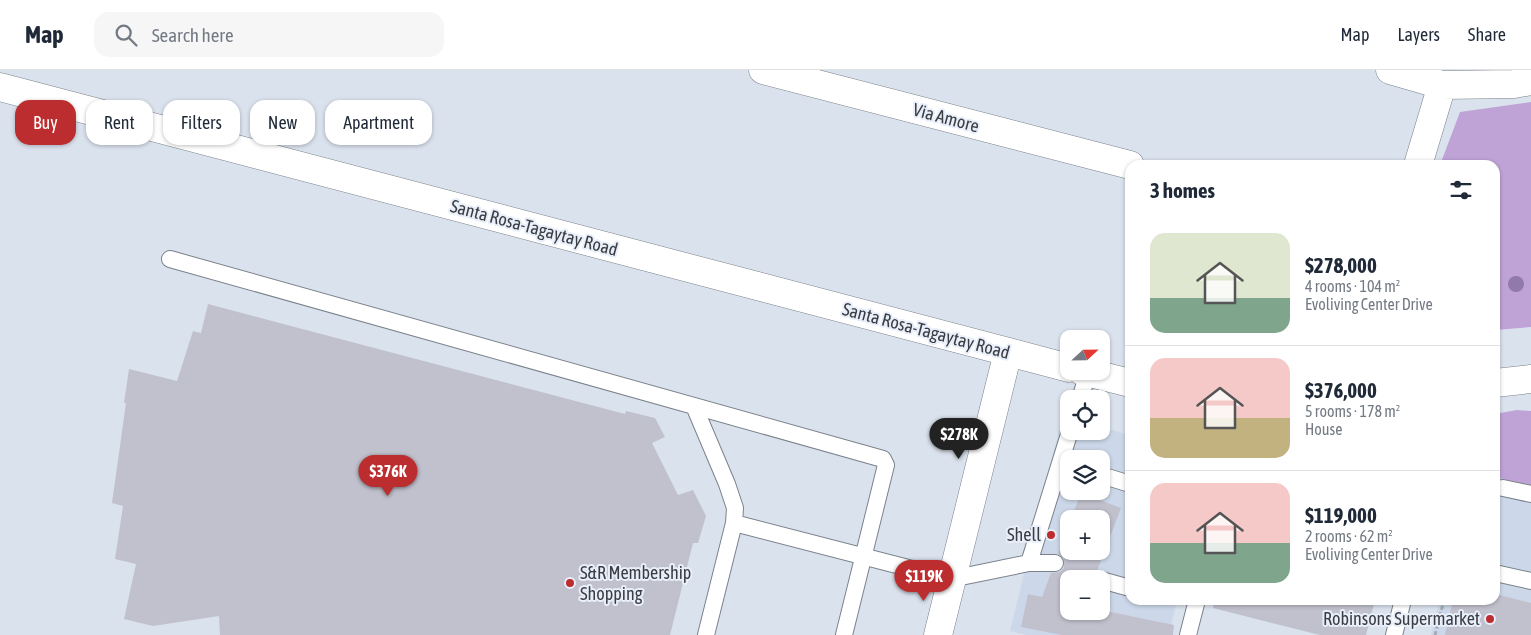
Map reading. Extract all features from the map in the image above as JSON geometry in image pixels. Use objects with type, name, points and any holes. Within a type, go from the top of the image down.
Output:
[{"type":"main road","name":"Via Amore","points":[[763,70],[1125,164]]},
{"type":"main road","points":[[1390,70],[1442,85],[1514,84],[1531,81]]},
{"type":"main road","points":[[1420,160],[1442,85]]},
{"type":"main road","name":"Santa Rosa-Tagaytay Road","points":[[0,86],[1060,366]]},
{"type":"main road","points":[[938,635],[1008,352]]},
{"type":"main road","name":"Santa Rosa-Tagaytay Road","points":[[1110,378],[1125,382]]},
{"type":"main road","points":[[1500,382],[1531,379]]},
{"type":"lane","points":[[170,259],[883,459],[886,465],[844,635]]},
{"type":"lane","points":[[694,406],[727,484],[735,508],[734,523],[706,635]]},
{"type":"lane","points":[[1110,478],[1125,483]]},
{"type":"lane","points":[[1030,563],[1060,479]]},
{"type":"lane","points":[[1503,488],[1531,494]]},
{"type":"lane","points":[[734,523],[951,579],[1030,563],[1055,563]]},
{"type":"lane","points":[[1500,574],[1531,581]]},
{"type":"lane","points":[[1110,582],[1125,587]]},
{"type":"lane","points":[[1188,635],[1196,605]]},
{"type":"lane","points":[[1394,635],[1402,605]]},
{"type":"path","points":[[1435,635],[1443,605]]},
{"type":"shaded area","points":[[1531,102],[1531,327],[1500,330],[1500,160],[1442,160],[1460,112]]},
{"type":"shaded area","points":[[1517,410],[1531,411],[1531,486],[1500,478],[1500,413]]},
{"type":"shaded area","name":"Shell","points":[[1060,426],[1060,440],[1110,440],[1110,429],[1125,434],[1125,605],[1176,605],[1169,635],[1026,635],[1010,631]]},
{"type":"shaded area","points":[[1500,491],[1531,499],[1531,635],[1431,635],[1439,605],[1500,605]]},
{"type":"building","points":[[208,304],[625,414],[626,411],[655,418],[665,437],[652,443],[678,495],[693,490],[706,516],[698,543],[693,543],[670,635],[220,635],[219,616],[153,626],[124,619],[136,564],[115,559],[123,506],[112,503],[129,369],[177,381],[193,331],[201,333]]},
{"type":"building","points":[[1078,500],[1100,500],[1121,508],[1110,537],[1110,510],[1074,510]]},
{"type":"building","points":[[1064,560],[1101,560],[1097,570],[1062,570],[1064,568]]},
{"type":"building","points":[[1060,572],[1060,620],[1110,620],[1110,612],[1174,625],[1173,635],[1062,635],[1021,627],[1028,594],[1042,597],[1051,573]]},
{"type":"building","name":"Robinsons Supermarket","points":[[1500,595],[1531,603],[1531,635],[1445,635],[1452,605],[1500,605]]},
{"type":"building","points":[[1213,605],[1374,605],[1366,635],[1320,635],[1213,608]]},
{"type":"place","name":"Shell","points":[[1051,535]]},
{"type":"place","name":"S&R Membership Shopping","points":[[570,583]]},
{"type":"place","name":"Robinsons Supermarket","points":[[1490,619]]}]
